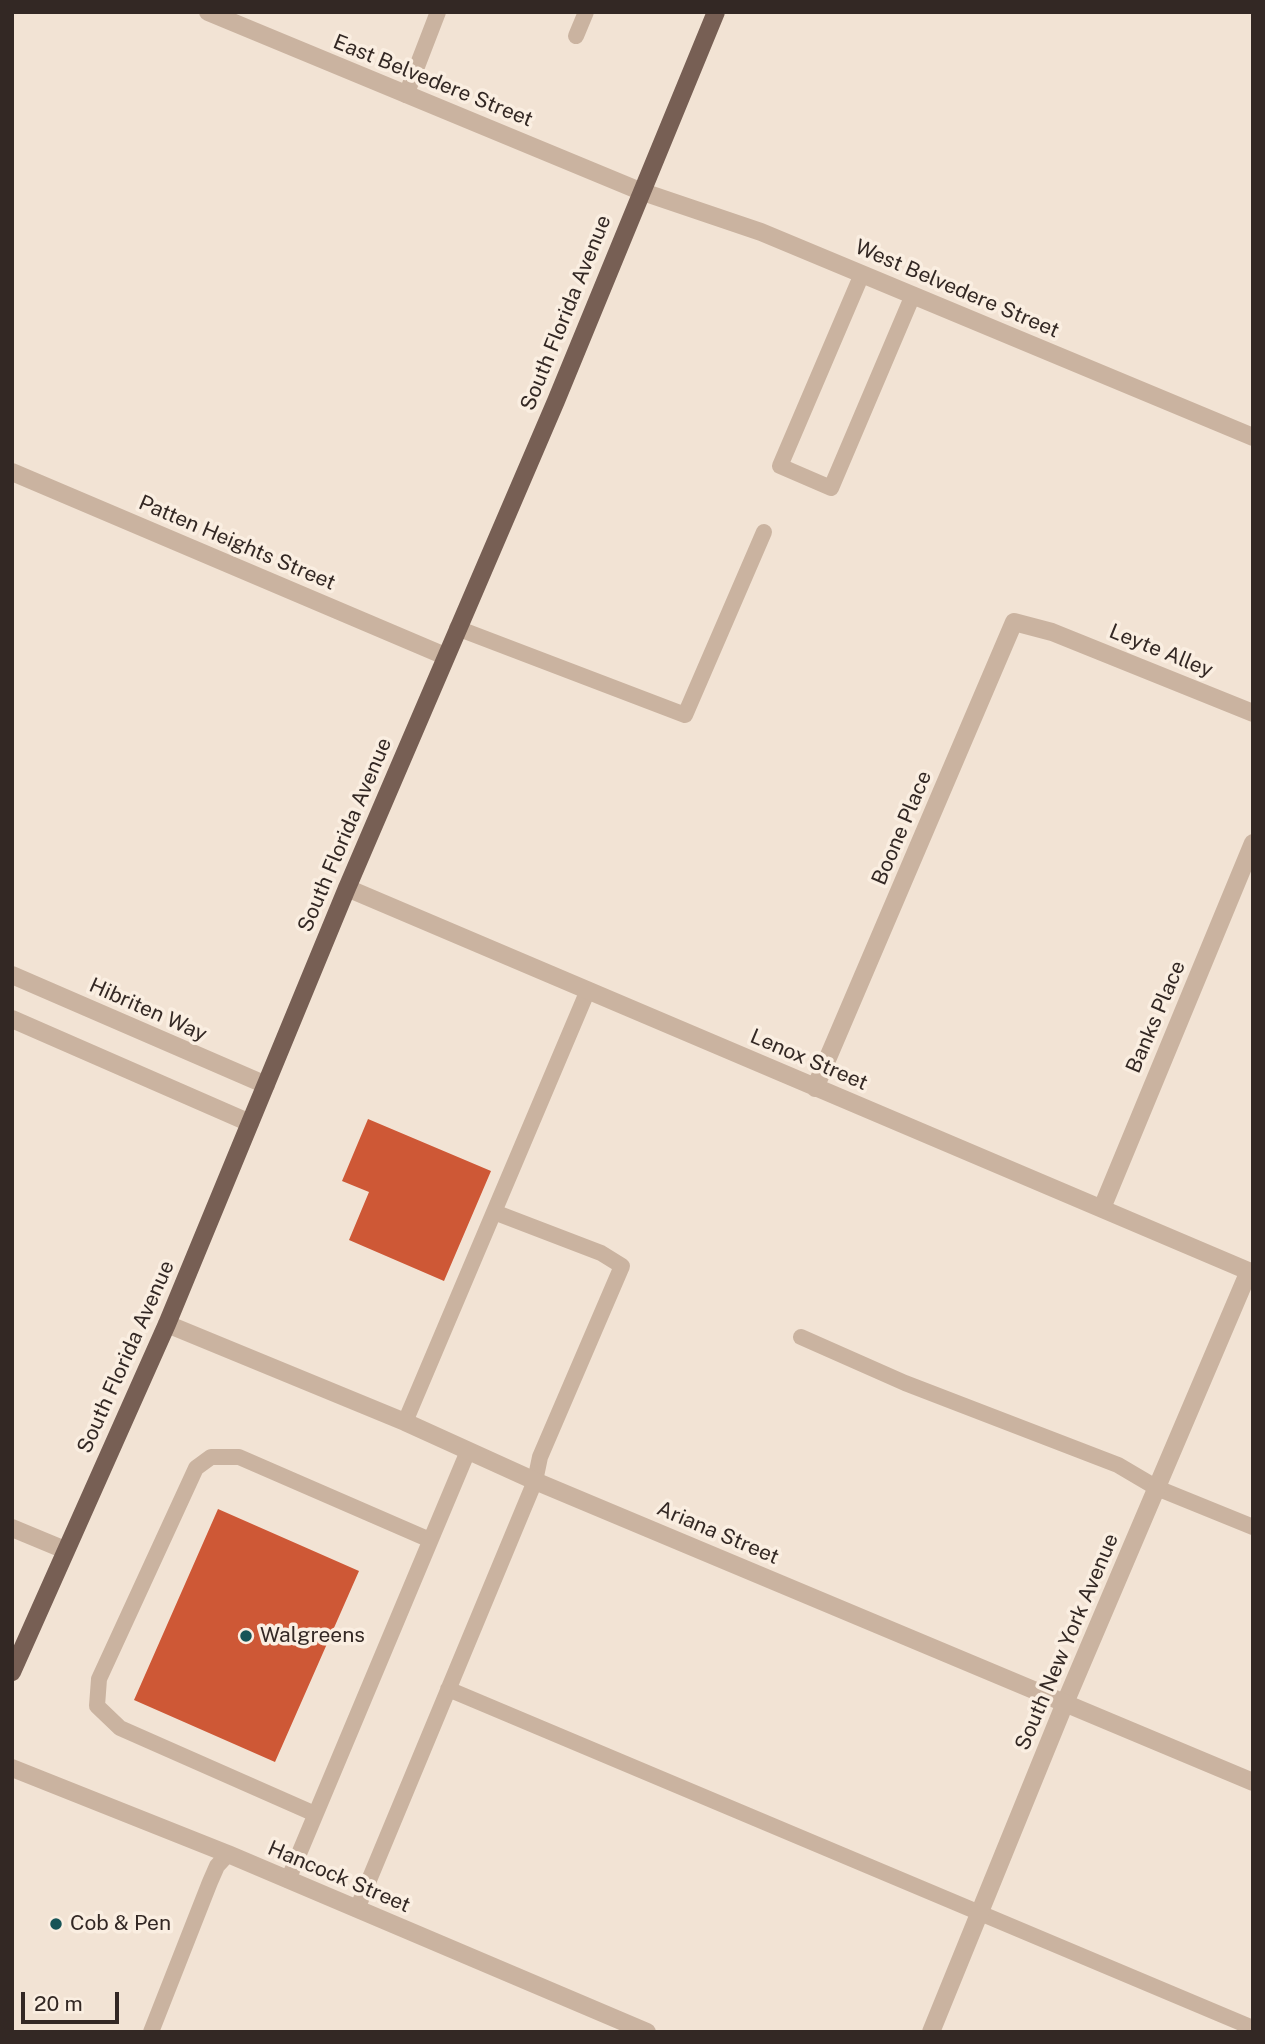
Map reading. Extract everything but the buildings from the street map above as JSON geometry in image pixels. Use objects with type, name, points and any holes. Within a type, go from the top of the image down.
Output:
[{"type":"main road","name":"South Florida Avenue","points":[[12,1672],[167,1324],[444,656],[555,401],[716,12]]},
{"type":"street","name":"East Belvedere Street","points":[[208,12],[640,191]]},
{"type":"street","name":"West Belvedere Street","points":[[640,191],[761,232],[1253,437]]},
{"type":"street","name":"Patten Heights Street","points":[[12,472],[444,656]]},
{"type":"street","name":"Boone Place","points":[[815,1088],[1014,622],[1052,632]]},
{"type":"street","name":"Leyte Alley","points":[[1052,632],[1253,713]]},
{"type":"street","name":"Banks Place","points":[[1102,1208],[1253,844]]},
{"type":"street","name":"Lenox Street","points":[[347,888],[1251,1272]]},
{"type":"street","name":"Hibriten Way","points":[[12,975],[266,1085]]},
{"type":"street","points":[[12,1019],[250,1123]]},
{"type":"street","name":"South New York Avenue","points":[[931,2032],[1065,1703],[1251,1272]]},
{"type":"street","name":"Ariana Street","points":[[167,1324],[405,1422],[536,1481],[1253,1782]]},
{"type":"street","points":[[12,1528],[65,1550]]},
{"type":"street","name":"Hancock Street","points":[[12,1768],[228,1854],[647,2032]]},
{"type":"lane","points":[[406,95],[438,12]]},
{"type":"lane","points":[[576,36],[586,12]]},
{"type":"lane","points":[[862,274],[779,466],[831,488],[913,295]]},
{"type":"lane","points":[[457,628],[685,715],[764,532]]},
{"type":"lane","points":[[405,1422],[588,990]]},
{"type":"lane","points":[[356,1909],[536,1481],[540,1457],[622,1266],[601,1253],[494,1212]]},
{"type":"lane","points":[[801,1338],[905,1383],[1118,1465],[1157,1488],[1253,1527]]},
{"type":"lane","points":[[288,1880],[468,1451]]},
{"type":"lane","points":[[315,1814],[120,1728],[97,1706],[99,1679],[196,1468],[211,1457],[239,1457],[430,1540]]},
{"type":"lane","points":[[448,1689],[1253,2028]]},
{"type":"lane","points":[[151,2032],[210,1882],[217,1866],[228,1854]]},
{"type":"place","name":"Walgreens","points":[[246,1636]]},
{"type":"place","name":"Cob & Pen","points":[[56,1924]]}]
